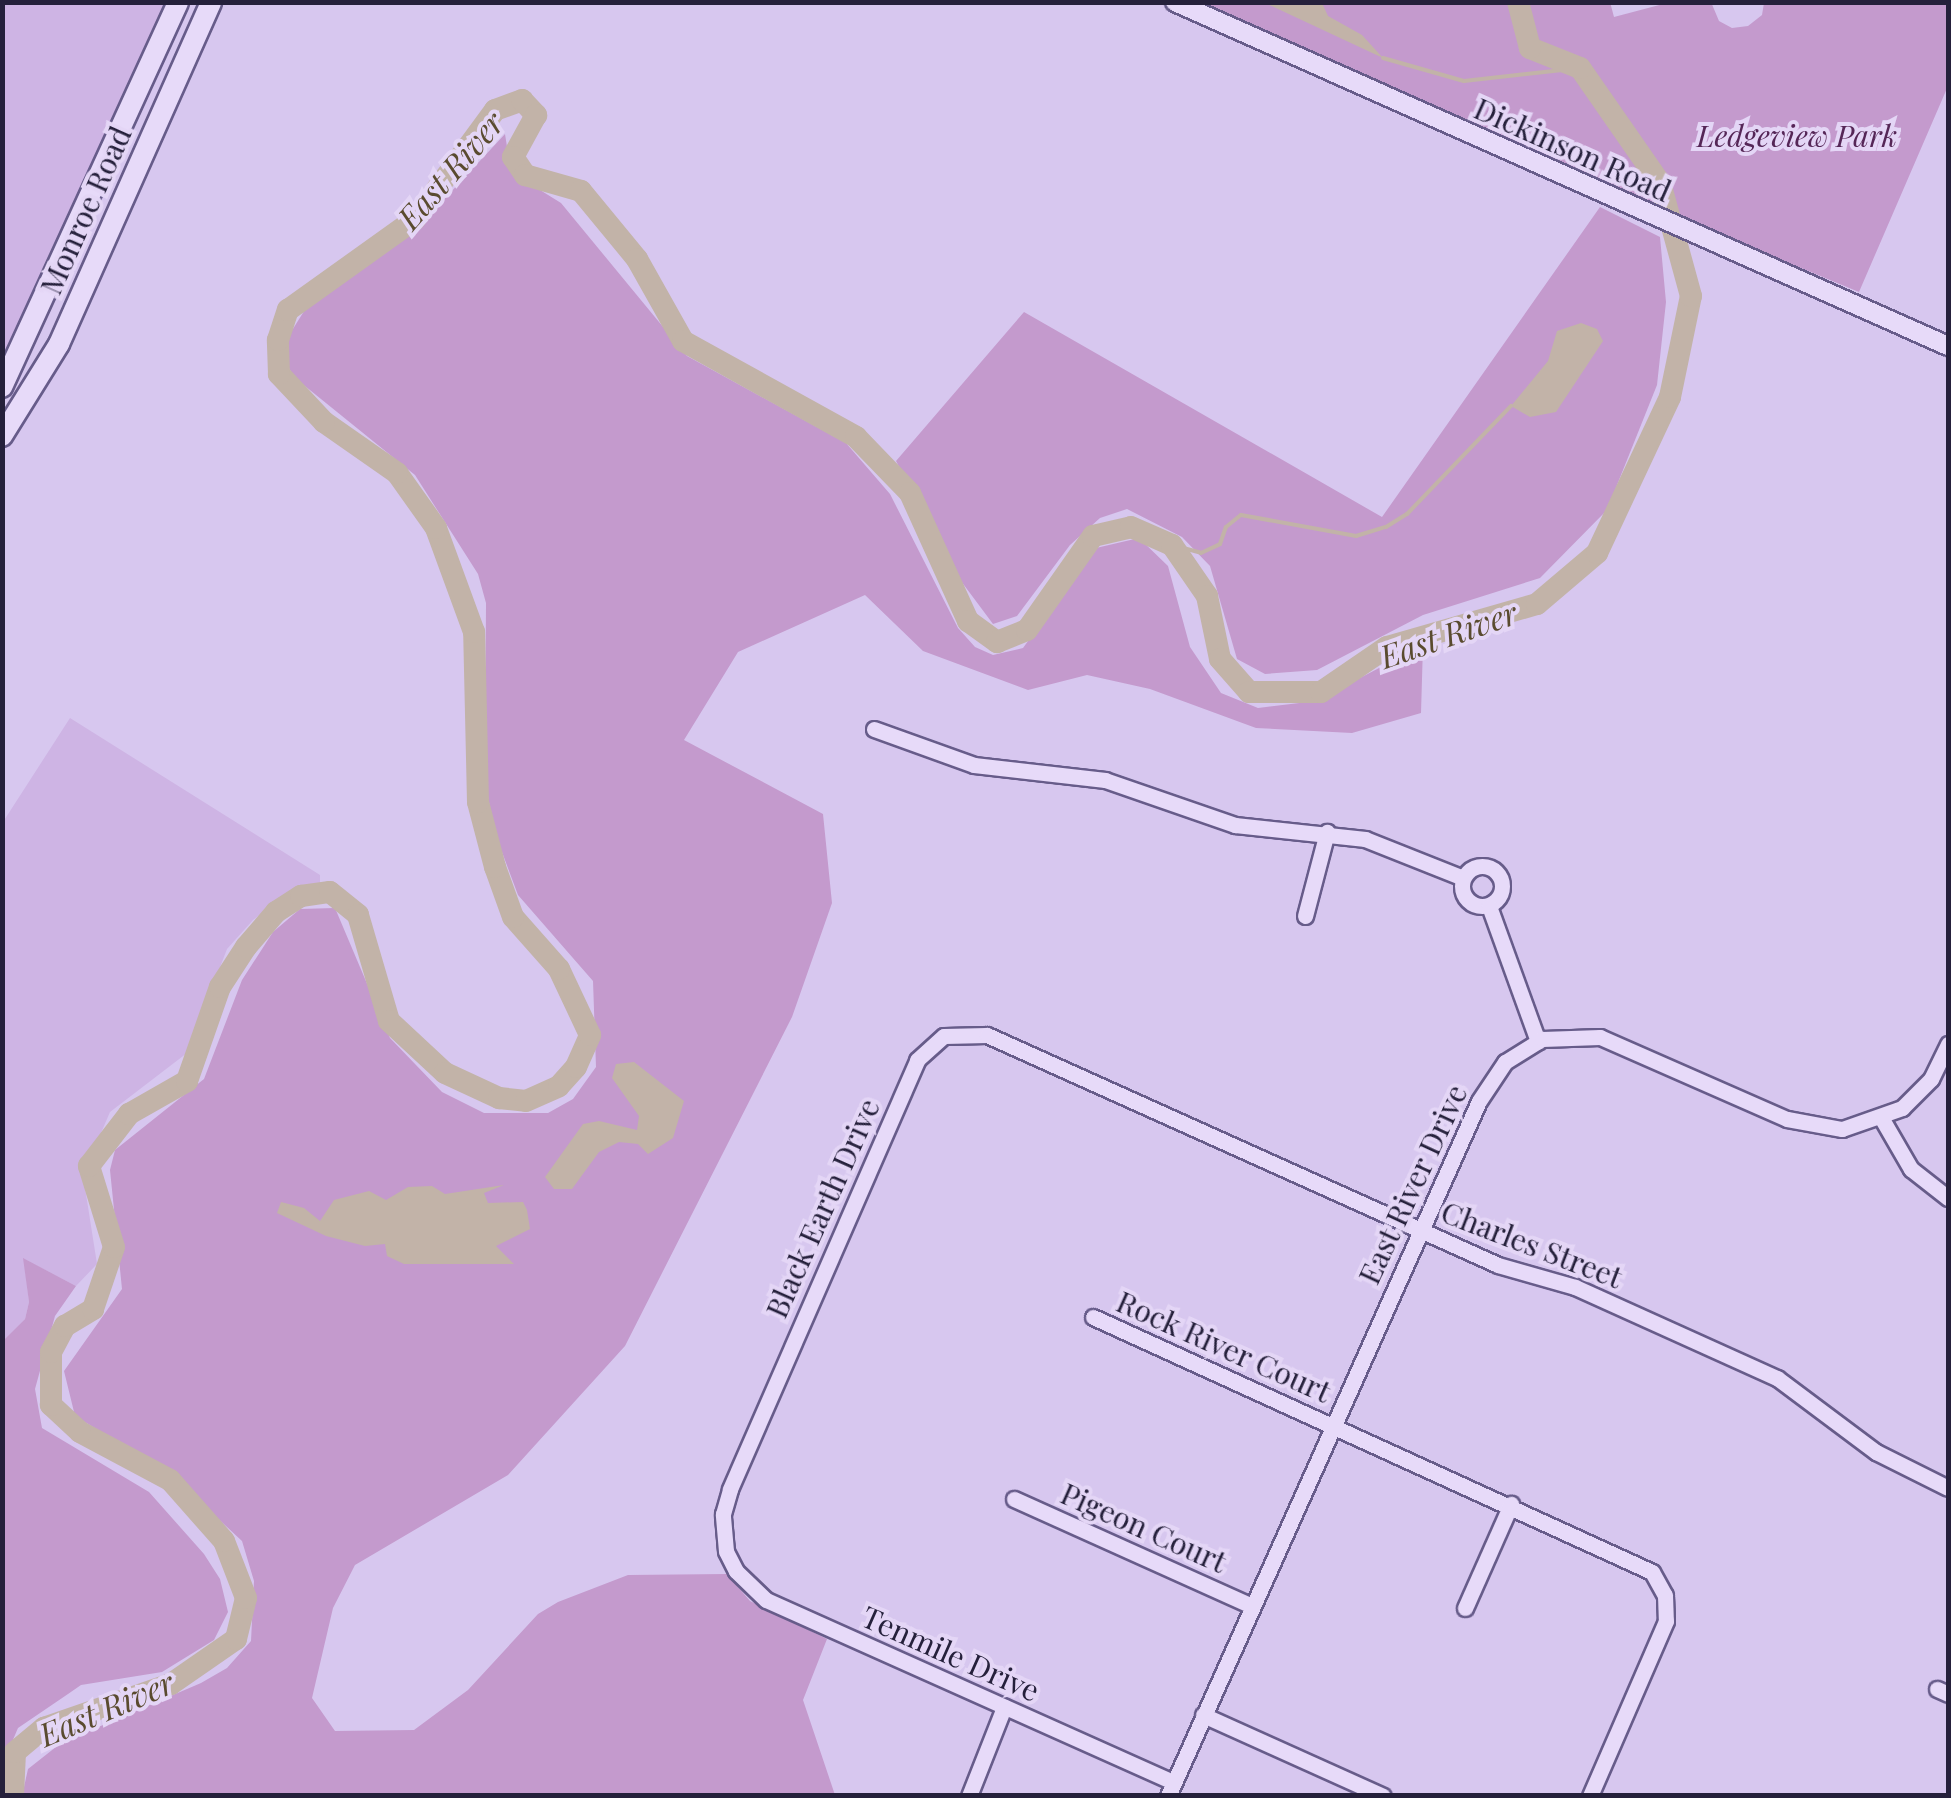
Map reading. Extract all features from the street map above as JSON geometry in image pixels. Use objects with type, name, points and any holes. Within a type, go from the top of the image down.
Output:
[{"type":"main road","name":"Monroe Road","points":[[2,387],[178,2]]},
{"type":"main road","name":"Monroe Road","points":[[2,436],[59,344],[211,2]]},
{"type":"street","name":"Dickinson Road","points":[[1175,2],[1948,346]]},
{"type":"street","points":[[874,730],[974,765],[1105,780],[1236,824],[1327,832],[1399,850],[1463,878]]},
{"type":"street","points":[[1305,916],[1323,866],[1327,832]]},
{"type":"street","points":[[1485,866],[1498,873],[1499,899],[1489,906],[1473,906],[1463,895],[1463,878],[1485,866]]},
{"type":"street","points":[[1489,906],[1538,1041],[1600,1037],[1802,1125],[1842,1129],[1882,1119],[1918,1095],[1948,1044]]},
{"type":"street","name":"Black Earth Drive","points":[[726,1551],[722,1514],[730,1489],[916,1060],[944,1036],[976,1033],[1080,1077]]},
{"type":"street","name":"East River Drive","points":[[1171,1789],[1493,1075],[1538,1041]]},
{"type":"street","name":"Charles Street","points":[[1080,1077],[1421,1230],[1516,1271],[1575,1288],[1776,1378],[1876,1452],[1948,1488]]},
{"type":"street","points":[[1882,1119],[1911,1169],[1948,1198]]},
{"type":"street","name":"Rock River Court","points":[[1093,1317],[1641,1563],[1665,1595],[1662,1636],[1590,1796]]},
{"type":"street","name":"Pigeon Court","points":[[1014,1499],[1252,1606]]},
{"type":"street","points":[[1464,1608],[1511,1504]]},
{"type":"street","name":"Tenmile Drive","points":[[726,1551],[736,1572],[766,1600],[1004,1706],[1171,1789]]},
{"type":"street","points":[[968,1796],[1004,1706]]},
{"type":"street","points":[[1203,1715],[1383,1796]]},
{"type":"shaded area","points":[[3,3],[167,3],[3,364]]},
{"type":"shaded area","points":[[1265,3],[1322,3],[1328,16],[1362,35],[1383,58]]},
{"type":"shaded area","points":[[1581,323],[1597,329],[1603,341],[1556,412],[1530,417],[1511,406],[1548,361],[1557,331]]},
{"type":"shaded area","points":[[70,718],[320,875],[320,884],[295,887],[253,920],[227,949],[187,1053],[110,1112],[83,1175],[97,1264],[76,1286],[24,1259],[29,1302],[25,1319],[3,1342],[3,822]]},
{"type":"shaded area","points":[[634,1062],[684,1101],[673,1138],[648,1154],[638,1144],[619,1142],[599,1152],[572,1189],[554,1189],[545,1177],[583,1124],[599,1121],[637,1130],[639,1116],[612,1078],[616,1064]]},
{"type":"shaded area","points":[[504,1185],[484,1193],[488,1203],[523,1202],[527,1210],[530,1229],[496,1246],[514,1264],[404,1264],[387,1256],[385,1244],[365,1246],[326,1236],[277,1213],[281,1202],[304,1208],[320,1221],[334,1200],[369,1191],[386,1200],[408,1187],[432,1186],[445,1194]]},
{"type":"green space","name":"Ledgeview Park","points":[[1610,2],[1614,17],[1667,3],[1711,2],[1719,21],[1732,28],[1748,26],[1762,15],[1764,3],[1948,3],[1948,86],[1859,292],[1658,209],[1203,3]]},
{"type":"green space","points":[[505,134],[511,172],[561,203],[687,356],[846,443],[890,494],[958,628],[975,647],[993,655],[1023,648],[1096,548],[1139,538],[1168,566],[1190,647],[1221,693],[1258,708],[1316,701],[1423,645],[1421,713],[1352,733],[1256,728],[1150,689],[1087,675],[1028,690],[923,651],[865,595],[738,652],[684,740],[823,814],[832,903],[792,1017],[625,1346],[508,1475],[355,1565],[333,1608],[312,1698],[335,1731],[414,1730],[468,1690],[538,1614],[558,1602],[628,1575],[727,1574],[750,1601],[827,1639],[803,1700],[835,1795],[22,1796],[28,1769],[61,1743],[201,1683],[227,1668],[251,1641],[254,1581],[242,1541],[169,1473],[75,1416],[64,1371],[122,1289],[110,1170],[115,1150],[204,1079],[242,980],[273,932],[300,909],[335,908],[390,1038],[442,1092],[484,1113],[548,1113],[573,1099],[596,1067],[593,981],[518,895],[493,828],[485,777],[486,603],[478,574],[415,475],[295,378],[287,365],[286,340],[306,308],[421,224]]},
{"type":"green space","points":[[1600,207],[1660,237],[1666,302],[1657,385],[1607,510],[1540,578],[1423,615],[1317,670],[1265,674],[1237,659],[1210,566],[1182,537],[1127,509],[1100,518],[1070,545],[1017,616],[993,624],[958,577],[896,461],[1024,312],[1382,517]]},
{"type":"green space","points":[[23,1258],[76,1286],[55,1316],[35,1389],[42,1428],[149,1492],[204,1554],[220,1579],[228,1612],[214,1640],[162,1672],[81,1685],[18,1728],[3,1763],[2,1342],[25,1319],[29,1302]]},
{"type":"waterway","name":"East River","points":[[13,1796],[15,1752],[44,1728],[171,1684],[236,1639],[246,1598],[224,1541],[170,1480],[80,1432],[51,1405],[51,1352],[65,1326],[93,1309],[114,1247],[89,1166],[129,1114],[187,1081],[220,987],[246,947],[276,912],[301,896],[330,892],[358,915],[389,1021],[445,1073],[499,1098],[526,1101],[559,1086],[576,1067],[590,1035],[559,969],[513,917],[495,867],[478,802],[474,632],[436,528],[397,473],[324,422],[279,374],[278,340],[288,310],[415,219],[495,110],[522,100],[536,115],[513,157],[525,175],[581,191],[637,259],[683,341],[856,437],[910,493],[968,621],[997,642],[1027,630],[1093,536],[1131,527],[1172,545],[1207,596],[1220,659],[1249,692],[1321,692],[1387,647],[1537,604],[1597,553],[1670,397],[1691,296],[1660,183],[1580,68],[1530,48],[1518,2]]},
{"type":"waterway","points":[[1383,58],[1464,81],[1580,68]]},
{"type":"waterway","points":[[1172,545],[1201,553],[1220,544],[1226,527],[1241,515],[1356,536],[1386,527],[1407,514],[1511,406]]}]
